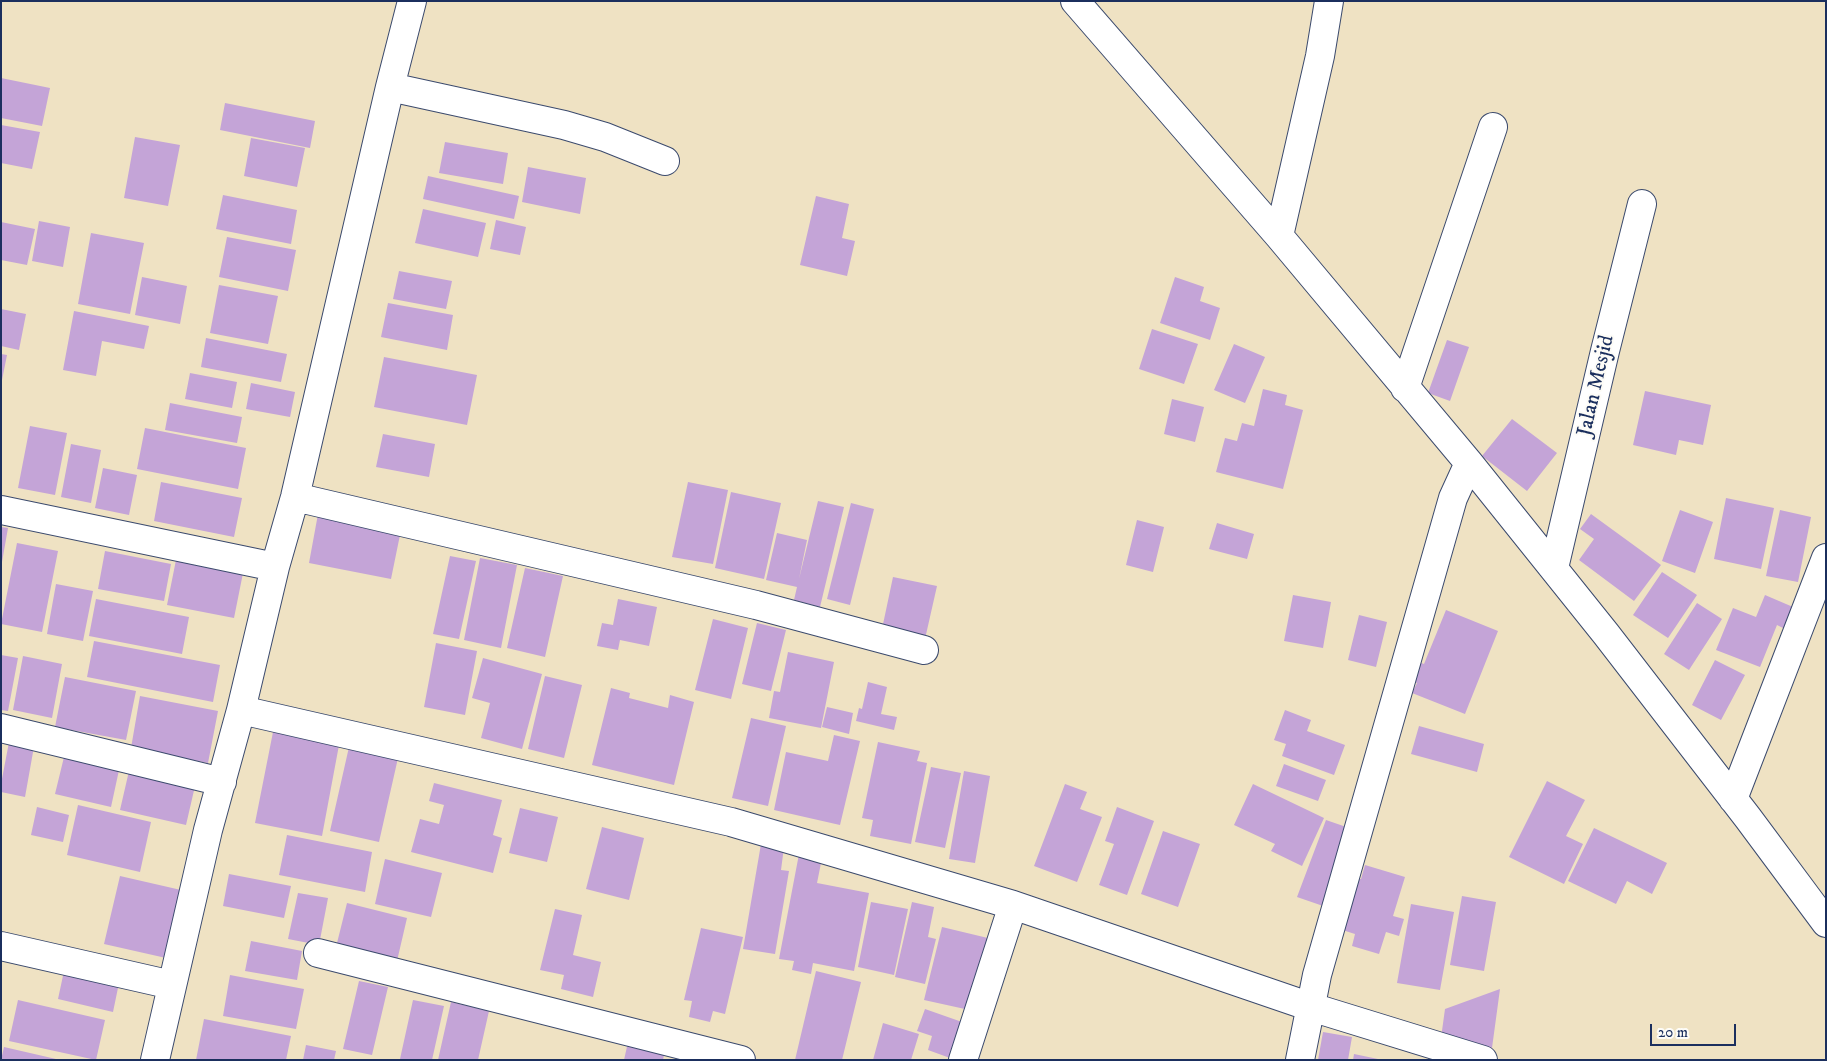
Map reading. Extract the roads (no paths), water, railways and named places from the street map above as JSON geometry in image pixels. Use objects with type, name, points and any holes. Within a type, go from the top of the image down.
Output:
[{"type":"street","points":[[155,1060],[208,830],[241,710],[274,567],[295,497],[390,87],[412,1]]},
{"type":"street","points":[[1075,1],[1279,236],[1469,463],[1554,568],[1733,799],[1826,923]]},
{"type":"street","points":[[1279,236],[1320,56],[1329,1]]},
{"type":"street","points":[[390,87],[564,125],[604,137],[665,161]]},
{"type":"street","points":[[1405,388],[1493,127]]},
{"type":"street","name":"Jalan Mesjid","points":[[1554,568],[1642,204]]},
{"type":"street","points":[[1300,1060],[1320,966],[1454,498],[1469,463]]},
{"type":"street","points":[[295,497],[756,605],[924,650]]},
{"type":"street","points":[[1,510],[274,567]]},
{"type":"street","points":[[1733,799],[1826,558]]},
{"type":"street","points":[[241,710],[731,822],[1014,905],[1310,1007],[1483,1060]]},
{"type":"street","points":[[1,728],[222,782]]},
{"type":"street","points":[[963,1060],[1014,905]]},
{"type":"street","points":[[1,946],[172,985]]},
{"type":"street","points":[[318,953],[741,1060]]}]
